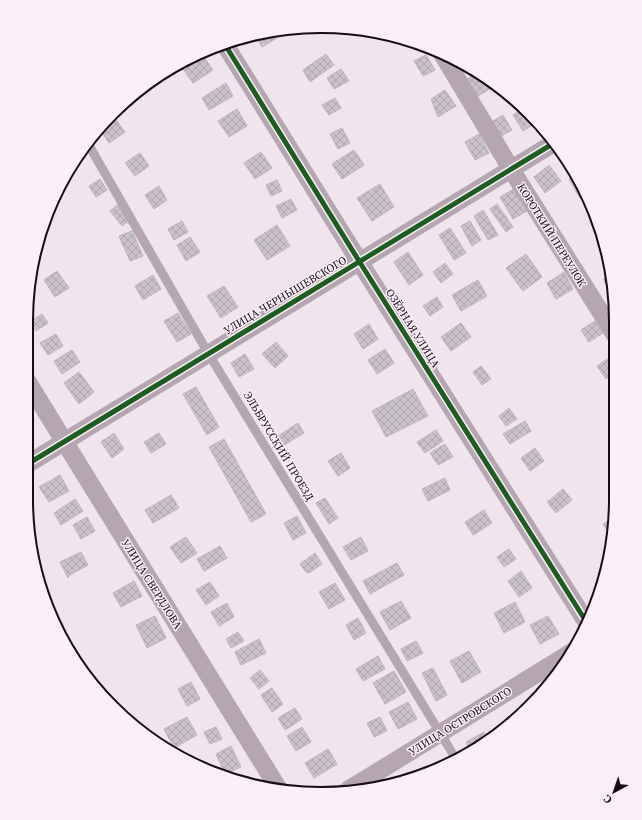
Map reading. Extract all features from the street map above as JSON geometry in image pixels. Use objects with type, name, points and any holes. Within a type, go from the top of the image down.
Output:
[{"type":"street","name":"ОЗЁРНАЯ УЛИЦА","points":[[228,48],[359,261],[584,616]]},
{"type":"street","name":"КОРОТКИЙ ПЕРЕУЛОК","points":[[447,63],[511,169],[609,325]]},
{"type":"street","name":"УЛИЦА ЧЕРНЫШЕВСКОГО","points":[[33,461],[549,146]]},
{"type":"street","name":"УЛИЦА СВЕРДЛОВА","points":[[33,390],[275,783]]},
{"type":"street","name":"УЛИЦА ОСТРОВСКОГО","points":[[356,785],[560,660]]},
{"type":"lane","name":"ЭЛЬБРУССКИЙ ПРОЕЗД","points":[[91,149],[208,353],[453,754]]},
{"type":"building","points":[[276,37],[277,38],[262,47],[258,40]]},
{"type":"building","points":[[326,54],[334,65],[310,82],[303,70]]},
{"type":"building","points":[[426,55],[435,70],[423,76],[414,61]]},
{"type":"building","points":[[204,58],[213,70],[193,83],[183,69]]},
{"type":"building","points":[[341,69],[349,81],[334,89],[327,78]]},
{"type":"building","points":[[471,76],[490,89],[478,96],[467,79]]},
{"type":"building","points":[[226,83],[233,96],[209,110],[202,98]]},
{"type":"building","points":[[445,90],[456,106],[438,117],[431,99]]},
{"type":"building","points":[[335,98],[341,108],[329,115],[322,105]]},
{"type":"building","points":[[237,109],[247,126],[229,137],[218,121]]},
{"type":"building","points":[[519,111],[532,125],[523,131],[513,115]]},
{"type":"building","points":[[503,115],[512,130],[501,136],[493,121]]},
{"type":"building","points":[[115,119],[125,132],[109,143],[102,133]]},
{"type":"building","points":[[342,128],[350,143],[338,149],[330,134]]},
{"type":"building","points":[[479,134],[489,153],[475,160],[465,142]]},
{"type":"building","points":[[354,150],[364,165],[342,179],[332,164]]},
{"type":"building","points":[[261,152],[272,168],[255,179],[244,163]]},
{"type":"building","points":[[140,153],[149,166],[135,176],[125,163]]},
{"type":"building","points":[[549,165],[561,181],[545,193],[534,177]]},
{"type":"building","points":[[571,178],[580,198],[569,179]]},
{"type":"building","points":[[100,179],[107,190],[96,197],[89,186]]},
{"type":"building","points":[[277,180],[282,191],[271,196],[266,185]]},
{"type":"building","points":[[380,184],[394,207],[372,221],[357,198]]},
{"type":"building","points":[[159,186],[167,200],[154,209],[145,195]]},
{"type":"building","points":[[517,187],[530,209],[513,219],[500,197]]},
{"type":"building","points":[[291,199],[297,210],[282,218],[276,206]]},
{"type":"building","points":[[497,204],[513,227],[506,232],[490,209]]},
{"type":"building","points":[[117,205],[129,221],[122,226],[110,211]]},
{"type":"building","points":[[483,210],[498,235],[488,240],[474,216]]},
{"type":"building","points":[[182,221],[188,232],[174,240],[168,229]]},
{"type":"building","points":[[470,221],[481,240],[472,246],[461,226]]},
{"type":"building","points":[[277,225],[290,246],[267,260],[254,240]]},
{"type":"building","points":[[450,228],[466,253],[454,260],[439,235]]},
{"type":"building","points":[[132,231],[143,256],[130,261],[119,236]]},
{"type":"building","points":[[190,237],[200,252],[186,261],[177,245]]},
{"type":"building","points":[[408,252],[423,275],[409,285],[394,262]]},
{"type":"building","points":[[526,254],[542,277],[523,291],[506,268]]},
{"type":"building","points":[[445,263],[453,274],[441,283],[433,272]]},
{"type":"building","points":[[57,271],[69,288],[55,297],[44,280]]},
{"type":"building","points":[[564,272],[573,289],[556,299],[547,283]]},
{"type":"building","points":[[153,275],[161,289],[143,300],[135,286]]},
{"type":"building","points":[[606,277],[607,286],[603,279]]},
{"type":"building","points":[[478,280],[487,296],[461,311],[452,295]]},
{"type":"building","points":[[224,286],[238,307],[221,318],[207,296]]},
{"type":"building","points":[[437,297],[443,307],[430,316],[423,306]]},
{"type":"building","points":[[178,313],[191,334],[177,342],[164,321]]},
{"type":"building","points":[[42,314],[48,323],[36,331],[33,326],[33,320]]},
{"type":"building","points":[[595,321],[603,333],[589,342],[581,330]]},
{"type":"building","points":[[461,323],[471,337],[451,351],[441,337]]},
{"type":"building","points":[[369,324],[378,339],[363,349],[354,334]]},
{"type":"building","points":[[56,334],[63,346],[48,355],[40,343]]},
{"type":"building","points":[[276,342],[288,356],[275,368],[262,354]]},
{"type":"building","points":[[385,349],[394,363],[377,374],[368,360]]},
{"type":"building","points":[[72,350],[80,362],[62,374],[54,361]]},
{"type":"building","points":[[245,354],[254,369],[239,377],[231,363]]},
{"type":"building","points":[[609,358],[609,377],[606,379],[597,366]]},
{"type":"building","points":[[481,366],[491,379],[482,385],[473,372]]},
{"type":"building","points":[[79,372],[94,392],[79,404],[64,383]]},
{"type":"building","points":[[196,387],[219,427],[207,435],[183,394]]},
{"type":"building","points":[[413,389],[428,416],[386,437],[372,411]]},
{"type":"building","points":[[509,408],[517,419],[506,426],[499,416]]},
{"type":"building","points":[[525,421],[531,431],[510,444],[503,434]]},
{"type":"building","points":[[298,423],[304,433],[284,445],[278,436]]},
{"type":"building","points":[[436,430],[443,441],[425,453],[417,442]]},
{"type":"building","points":[[114,433],[124,449],[112,458],[101,442]]},
{"type":"building","points":[[159,433],[166,444],[151,453],[144,442]]},
{"type":"building","points":[[224,439],[266,514],[251,522],[209,447]]},
{"type":"building","points":[[445,444],[453,457],[438,465],[430,453]]},
{"type":"building","points":[[535,448],[544,461],[530,471],[521,458]]},
{"type":"building","points":[[341,453],[350,468],[338,476],[328,461]]},
{"type":"building","points":[[60,475],[69,491],[49,502],[39,487]]},
{"type":"building","points":[[445,478],[450,490],[428,501],[422,489]]},
{"type":"building","points":[[563,489],[572,500],[556,513],[547,502]]},
{"type":"building","points":[[171,495],[179,508],[153,523],[145,510]]},
{"type":"building","points":[[325,498],[338,518],[329,524],[316,503]]},
{"type":"building","points":[[75,499],[83,511],[61,525],[54,513]]},
{"type":"building","points":[[484,510],[492,523],[473,535],[465,522]]},
{"type":"building","points":[[297,516],[306,533],[293,540],[284,523]]},
{"type":"building","points":[[87,517],[95,531],[81,539],[73,525]]},
{"type":"building","points":[[608,521],[607,531],[603,524]]},
{"type":"building","points":[[186,537],[197,553],[181,563],[170,547]]},
{"type":"building","points":[[361,537],[368,551],[351,560],[343,547]]},
{"type":"building","points":[[220,546],[227,558],[204,571],[197,559]]},
{"type":"building","points":[[509,549],[516,559],[504,567],[497,557]]},
{"type":"building","points":[[81,552],[88,565],[70,575],[68,578],[60,562]]},
{"type":"building","points":[[315,553],[322,564],[309,573],[305,571],[300,564]]},
{"type":"building","points":[[397,563],[404,575],[370,594],[363,581]]},
{"type":"building","points":[[521,571],[532,588],[519,597],[508,581]]},
{"type":"building","points":[[134,581],[142,596],[121,607],[113,593]]},
{"type":"building","points":[[210,582],[219,596],[206,605],[196,590]]},
{"type":"building","points":[[335,583],[345,600],[329,609],[319,592]]},
{"type":"building","points":[[401,601],[411,618],[390,630],[380,612]]},
{"type":"building","points":[[515,602],[525,622],[504,633],[494,613]]},
{"type":"building","points":[[227,603],[234,617],[219,626],[211,612]]},
{"type":"building","points":[[155,616],[166,638],[147,648],[136,625]]},
{"type":"building","points":[[548,616],[559,634],[540,644],[530,625]]},
{"type":"building","points":[[358,618],[366,633],[354,640],[346,625]]},
{"type":"building","points":[[238,632],[244,641],[231,648],[226,639]]},
{"type":"building","points":[[259,639],[266,653],[241,665],[235,652]]},
{"type":"building","points":[[416,641],[423,653],[407,661],[401,649]]},
{"type":"building","points":[[469,651],[481,672],[462,683],[450,661]]},
{"type":"building","points":[[378,656],[385,669],[363,681],[356,669]]},
{"type":"building","points":[[433,668],[447,695],[436,701],[422,673]]},
{"type":"building","points":[[260,670],[269,681],[259,689],[250,678]]},
{"type":"building","points":[[394,671],[406,692],[385,704],[373,683]]},
{"type":"building","points":[[191,682],[200,699],[187,706],[178,689]]},
{"type":"building","points":[[272,688],[283,704],[272,712],[261,695]]},
{"type":"building","points":[[408,702],[417,719],[398,729],[389,712]]},
{"type":"building","points":[[295,708],[302,719],[285,730],[278,718]]},
{"type":"building","points":[[187,717],[197,735],[176,747],[173,745],[164,729]]},
{"type":"building","points":[[380,717],[387,731],[374,737],[367,723]]},
{"type":"building","points":[[216,727],[222,739],[210,744],[204,732]]},
{"type":"building","points":[[302,727],[311,742],[296,751],[287,736]]},
{"type":"building","points":[[484,732],[485,735],[468,746],[466,742]]},
{"type":"building","points":[[231,746],[241,767],[229,772],[223,770],[216,754]]},
{"type":"building","points":[[328,749],[337,764],[314,778],[305,763]]},
{"type":"cycle path","points":[[227,48],[583,617]]},
{"type":"cycle path","points":[[33,461],[549,146]]}]
